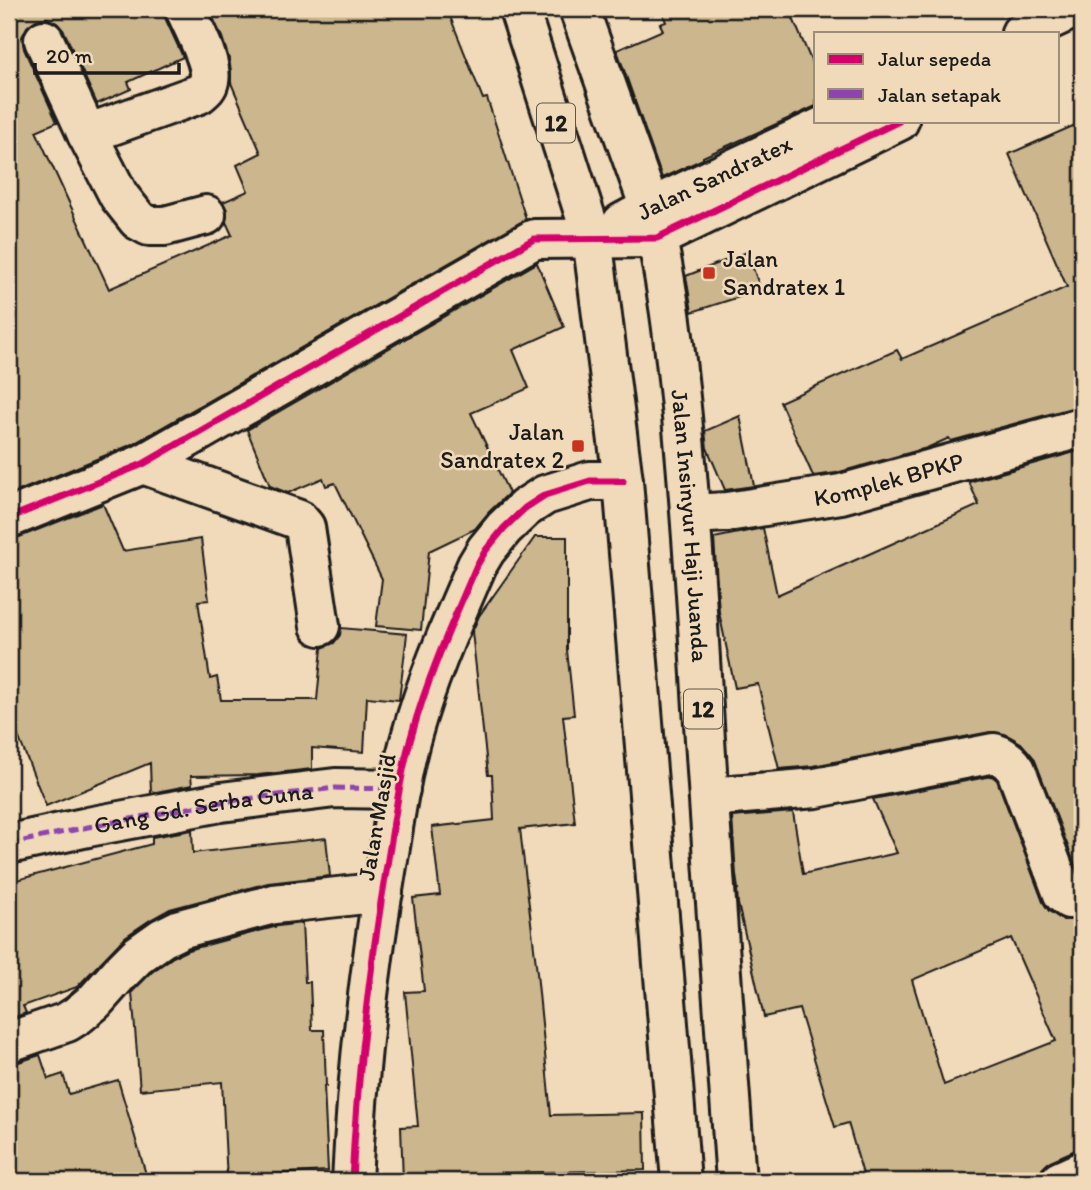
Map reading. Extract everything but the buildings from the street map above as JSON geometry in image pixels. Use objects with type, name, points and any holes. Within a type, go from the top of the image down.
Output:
[{"type":"main road","points":[[87,134],[199,94],[205,89],[209,83],[209,66],[185,9]]},
{"type":"main road","name":"12","points":[[519,9],[592,237],[623,481],[681,1181]]},
{"type":"main road","name":"Jalan Insinyur Haji Juanda","points":[[579,9],[653,223],[668,299],[691,514],[736,1181]]},
{"type":"main road","points":[[1023,32],[1073,9]]},
{"type":"main road","points":[[1060,43],[1082,32]]},
{"type":"main road","points":[[44,40],[119,196],[138,220],[149,226],[165,226],[206,215]]},
{"type":"main road","name":"Jalan Sandratex","points":[[653,223],[833,122]]},
{"type":"main road","name":"Jalan Sandratex","points":[[9,518],[143,464],[534,239],[592,237],[653,223],[897,122]]},
{"type":"main road","name":"Komplek BPKP","points":[[691,514],[727,512],[841,494],[1081,428]]},
{"type":"main road","points":[[143,464],[299,520],[304,527],[320,626]]},
{"type":"main road","name":"Jalan Masjid","points":[[352,1181],[366,1017],[383,892],[411,737],[428,682],[477,565],[486,550],[524,508],[545,495],[590,481],[623,481]]},
{"type":"main road","points":[[709,797],[816,788],[994,753],[1012,763],[1016,770],[1063,894],[1069,899],[1082,896]]},
{"type":"main road","name":"Gang Gd. Serba Guna","points":[[9,844],[220,802],[335,788],[400,789]]},
{"type":"main road","points":[[9,1042],[66,1022],[78,1015],[95,1001],[138,955],[180,929],[274,904],[383,892]]},
{"type":"main road","points":[[1060,1181],[1082,1171]]},
{"type":"marked path","points":[[9,844],[221,802],[335,788],[400,789]]},
{"type":"marked path","points":[[1060,1181],[1082,1171]]},
{"type":"cycle path","points":[[9,518],[143,464],[534,239],[657,238],[897,122]]},
{"type":"cycle path","points":[[352,1181],[361,1060],[381,899],[404,765],[433,670],[477,565],[504,528],[525,508],[545,495],[590,481],[623,481]]},
{"type":"place","name":"Jalan Sandratex 1","points":[[709,273]]},
{"type":"place","name":"Jalan Sandratex 2","points":[[578,446]]}]
